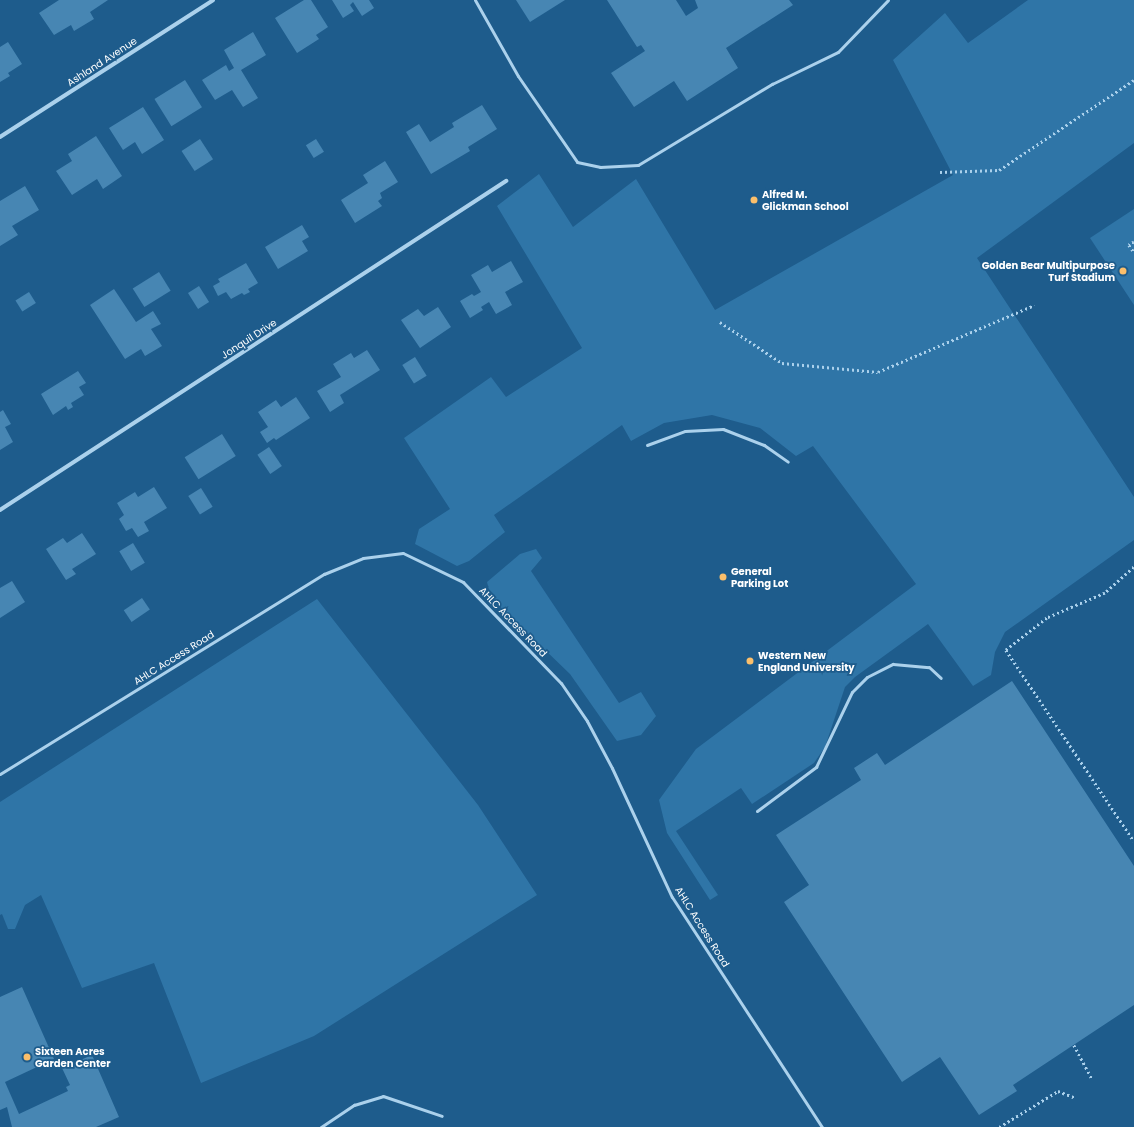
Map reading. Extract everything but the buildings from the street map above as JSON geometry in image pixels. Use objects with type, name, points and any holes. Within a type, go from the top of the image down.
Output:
[{"type":"street","name":"Ashland Avenue","points":[[0,137],[213,0]]},
{"type":"street","name":"Jonquil Drive","points":[[0,510],[506,181]]},
{"type":"lane","points":[[476,0],[518,76],[577,162],[600,167],[638,165],[772,84],[838,52],[888,0]]},
{"type":"lane","points":[[647,445],[685,431],[723,429],[764,445],[788,462]]},
{"type":"lane","name":"AHLC Access Road","points":[[0,774],[324,574],[363,558],[403,553],[462,582],[561,684],[587,721],[672,897],[822,1127]]},
{"type":"lane","points":[[757,811],[816,767],[852,692],[867,677],[893,664],[929,668],[941,678]]},
{"type":"lane","points":[[321,1127],[354,1105],[383,1096],[442,1116]]},
{"type":"path","points":[[940,172],[999,170],[1134,80]]},
{"type":"path","points":[[1134,242],[1129,245],[1134,252]]},
{"type":"path","points":[[720,322],[782,363],[878,372],[1034,305]]},
{"type":"path","points":[[1134,568],[1105,593],[1047,618],[1006,650],[1134,841]]},
{"type":"path","points":[[1074,1045],[1092,1079]]},
{"type":"path","points":[[999,1127],[1058,1091],[1076,1098]]},
{"type":"shaded area","points":[[1028,0],[1134,0],[1134,143],[977,258],[1134,497],[1134,540],[1005,632],[995,652],[991,675],[973,686],[928,624],[855,677],[845,687],[825,747],[814,763],[752,804],[741,788],[676,831],[718,895],[710,900],[667,833],[659,800],[696,749],[916,584],[813,446],[796,456],[760,428],[712,415],[664,423],[631,441],[622,425],[494,515],[505,532],[469,561],[457,566],[415,544],[419,529],[450,509],[404,438],[491,377],[506,397],[582,348],[497,206],[539,174],[573,227],[636,179],[715,310],[953,175],[893,60],[945,13],[968,43]]},
{"type":"shaded area","name":"Golden Bear Multipurpose Turf Stadium","points":[[1134,209],[1134,305],[1090,238]]},
{"type":"shaded area","points":[[536,549],[542,558],[531,571],[619,703],[641,692],[656,716],[641,735],[617,741],[570,674],[491,598],[487,582],[520,554]]},
{"type":"shaded area","points":[[317,599],[478,805],[537,895],[314,1036],[201,1083],[154,963],[82,988],[41,895],[25,905],[15,929],[8,929],[2,914],[0,915],[0,802]]},
{"type":"place","name":"Alfred M. Glickman School","points":[[754,200]]},
{"type":"place","name":"Golden Bear Multipurpose Turf Stadium","points":[[1123,271]]},
{"type":"place","name":"General Parking Lot","points":[[723,577]]},
{"type":"place","name":"Western New England University","points":[[750,661]]},
{"type":"place","name":"Sixteen Acres Garden Center","points":[[27,1057]]}]
